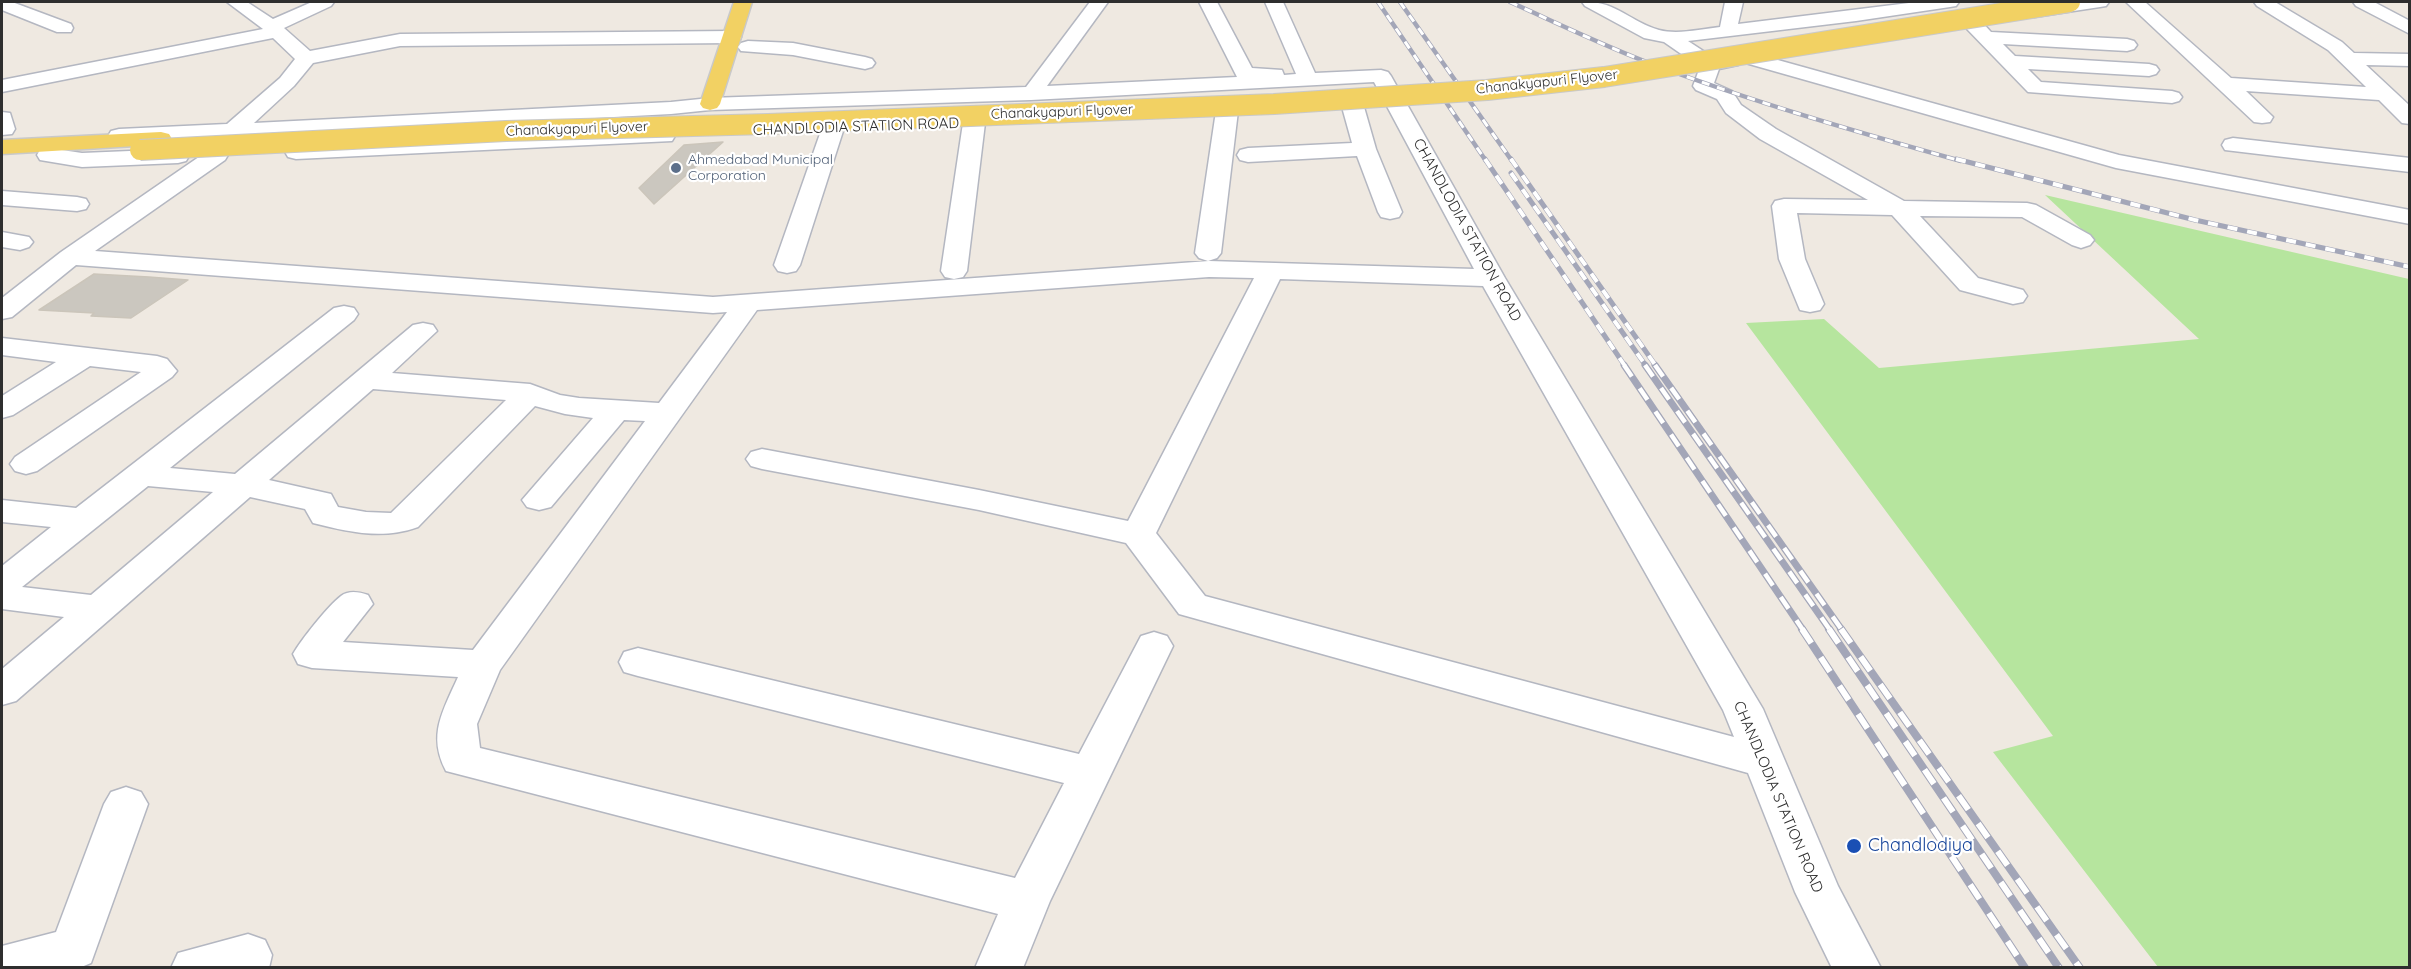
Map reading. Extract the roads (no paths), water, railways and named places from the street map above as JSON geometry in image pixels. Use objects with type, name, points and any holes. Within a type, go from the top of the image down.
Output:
[{"type":"main road","points":[[740,42],[743,2]]},
{"type":"main road","points":[[719,104],[740,42],[758,2]]},
{"type":"main road","name":"Chanakyapuri Flyover","points":[[55,150],[161,140],[495,124],[1270,94],[1478,80],[1591,68],[1701,52],[2012,2]]},
{"type":"main road","name":"Chanakyapuri Flyover","points":[[55,150],[140,150],[506,131],[768,124],[1274,104],[1487,90],[1604,77],[2070,2]]},
{"type":"main road","points":[[2,131],[55,150]]},
{"type":"main road","points":[[2,157],[55,150]]},
{"type":"street","points":[[2,86],[268,25],[325,2]]},
{"type":"street","points":[[1031,94],[1099,2]]},
{"type":"street","points":[[1208,2],[1245,74],[1381,76],[1398,105]]},
{"type":"street","points":[[1274,2],[1306,76]]},
{"type":"street","points":[[1592,2],[1651,34],[1670,38],[1950,2]]},
{"type":"street","points":[[1729,32],[1729,18],[1734,2]]},
{"type":"street","points":[[1670,38],[1711,65],[1749,58],[1979,30],[2100,2]]},
{"type":"street","points":[[2135,2],[2226,84],[2305,178]]},
{"type":"street","points":[[2263,2],[2335,46],[2409,118]]},
{"type":"street","points":[[2362,2],[2409,28]]},
{"type":"street","points":[[2,4],[64,28]]},
{"type":"street","points":[[235,11],[268,25],[306,58]]},
{"type":"street","points":[[1979,30],[2127,45]]},
{"type":"street","points":[[1979,30],[2035,88],[2172,97]]},
{"type":"street","points":[[235,128],[287,82],[306,58],[400,40],[740,42],[864,63]]},
{"type":"street","points":[[1749,58],[2116,161],[2409,217]]},
{"type":"street","points":[[2349,59],[2409,60]]},
{"type":"street","points":[[2010,62],[2149,70]]},
{"type":"street","points":[[1711,65],[1703,86],[1725,94],[1733,109],[1768,134],[1899,208],[1969,284],[2013,296]]},
{"type":"street","points":[[55,150],[117,136],[235,128],[719,104],[1031,94],[1306,76]]},
{"type":"street","points":[[2226,84],[2385,94]]},
{"type":"street","points":[[671,135],[699,123],[719,104]]},
{"type":"street","name":"CHANDLODIA STATION ROAD","points":[[719,104],[724,121],[743,131],[1398,105],[1492,278],[1743,709],[1818,892],[1857,968]]},
{"type":"street","points":[[1353,107],[1365,149],[1390,212]]},
{"type":"street","points":[[1208,253],[1227,111]]},
{"type":"street","points":[[954,271],[974,123]]},
{"type":"street","points":[[787,265],[833,128]]},
{"type":"street","points":[[55,150],[82,160],[743,131]]},
{"type":"street","points":[[2233,145],[2409,165]]},
{"type":"street","points":[[1248,155],[1365,149]]},
{"type":"street","points":[[2,311],[70,257],[217,155]]},
{"type":"street","points":[[7,189],[77,204]]},
{"type":"street","points":[[1810,304],[1792,260],[1784,206],[2027,210],[2081,240]]},
{"type":"street","points":[[70,257],[713,305],[1209,269],[1492,278]]},
{"type":"street","points":[[1138,534],[1271,271]]},
{"type":"street","points":[[748,303],[483,665],[457,724],[461,760],[1027,901]]},
{"type":"street","points":[[2,584],[344,314]]},
{"type":"street","points":[[2,691],[423,331]]},
{"type":"street","points":[[2,347],[157,365],[162,371],[26,464]]},
{"type":"street","points":[[2,409],[84,357]]},
{"type":"street","points":[[366,380],[530,393],[543,397],[549,402],[666,413]]},
{"type":"street","points":[[139,475],[243,484],[319,501],[325,515],[380,525],[394,525],[406,519],[530,393]]},
{"type":"street","points":[[539,500],[617,409]]},
{"type":"street","points":[[762,459],[979,500],[1138,534],[1192,605],[1766,762]]},
{"type":"street","points":[[2,511],[82,520]]},
{"type":"street","points":[[2,597],[98,608]]},
{"type":"street","points":[[355,603],[312,654],[483,665]]},
{"type":"street","points":[[999,968],[1027,901],[1154,646]]},
{"type":"street","points":[[638,662],[1090,773]]},
{"type":"street","points":[[2,968],[71,958],[126,804]]},
{"type":"street","points":[[195,968],[248,955],[245,968]]},
{"type":"railway","points":[[1378,2],[1486,161]]},
{"type":"railway","points":[[1400,2],[1512,161]]},
{"type":"railway","points":[[1510,2],[1616,50],[1690,78],[1805,116],[1961,161]]},
{"type":"railway","points":[[1485,159],[1625,366]]},
{"type":"railway","points":[[1511,159],[1656,366]]},
{"type":"railway","points":[[1956,159],[2195,220],[2410,267]]},
{"type":"railway","points":[[1511,173],[1646,366]]},
{"type":"railway","points":[[1624,365],[1803,630]]},
{"type":"railway","points":[[1645,365],[1830,630]]},
{"type":"railway","points":[[1655,365],[1842,630]]},
{"type":"railway","points":[[1802,629],[2025,968]]},
{"type":"railway","points":[[1829,629],[2059,968]]},
{"type":"railway","points":[[1841,629],[2080,968]]},
{"type":"place","name":"Ahmedabad Municipal Corporation","points":[[676,168]]},
{"type":"place","name":"Chandlodiya","points":[[1854,846]]}]
